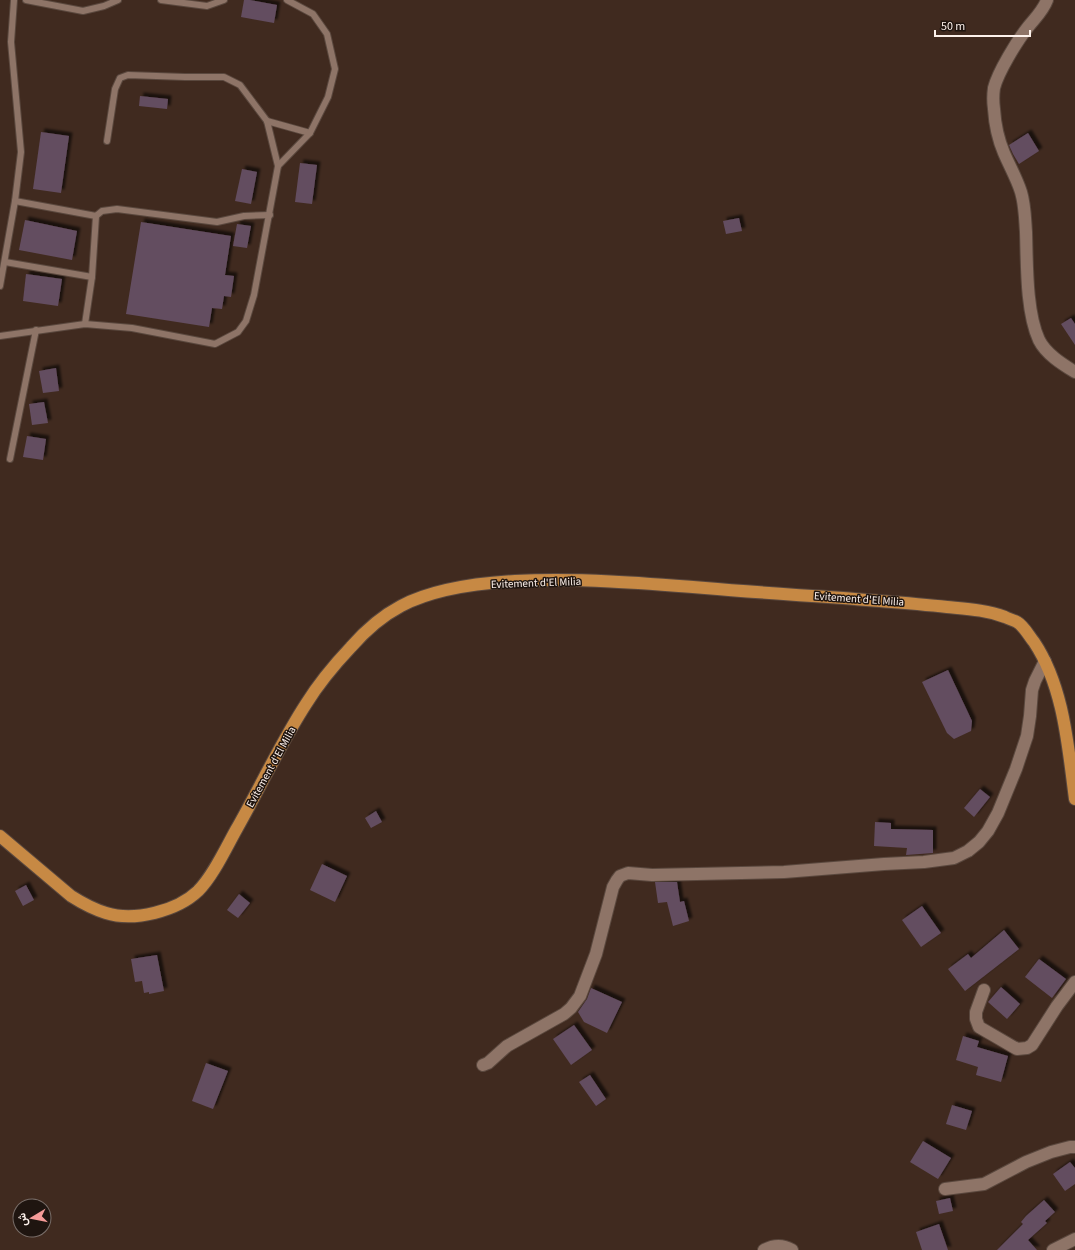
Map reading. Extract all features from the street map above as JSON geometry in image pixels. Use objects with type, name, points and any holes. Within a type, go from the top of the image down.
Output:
[{"type":"main road","name":"Evitement d'El Milia","points":[[0,836],[71,896],[83,904],[107,914],[131,917],[170,908],[189,898],[199,890],[210,875],[307,702],[334,665],[363,634],[385,615],[423,596],[468,586],[514,581],[587,581],[655,584],[899,602],[978,610],[999,615],[1018,622],[1029,634],[1045,661],[1059,699],[1075,799]]},
{"type":"street","points":[[1047,0],[1040,13],[1016,45],[999,76],[994,88],[994,120],[1000,142],[1021,194],[1025,216],[1029,293],[1033,323],[1039,341],[1049,353],[1075,372]]},
{"type":"street","points":[[483,1064],[488,1063],[507,1046],[564,1014],[571,1008],[580,996],[596,954],[613,887],[620,876],[628,873],[652,875],[784,872],[876,864],[924,862],[954,858],[968,851],[979,842],[988,831],[1006,795],[1027,736],[1034,681],[1045,661]]},
{"type":"street","points":[[984,990],[976,1012],[976,1019],[979,1026],[1017,1048],[1027,1048],[1032,1045],[1056,1006],[1075,982]]},
{"type":"street","points":[[945,1189],[984,1184],[1026,1162],[1051,1152],[1075,1147]]},
{"type":"street","points":[[1053,1250],[1075,1240]]},
{"type":"street","points":[[764,1250],[771,1246],[780,1246],[792,1250]]},
{"type":"lane","points":[[0,286],[15,201],[21,152],[11,42],[14,0]]},
{"type":"lane","points":[[26,0],[83,11],[118,0]]},
{"type":"lane","points":[[161,0],[207,6],[224,0]]},
{"type":"lane","points":[[278,166],[310,133],[328,97],[335,69],[327,34],[313,14],[287,0]]},
{"type":"lane","points":[[0,336],[85,324],[132,328],[214,344],[238,332],[246,321],[254,295],[278,166],[267,121],[240,85],[224,77],[185,77],[128,74],[120,78],[115,89],[108,142]]},
{"type":"lane","points":[[267,121],[310,133]]},
{"type":"lane","points":[[15,201],[96,216]]},
{"type":"lane","points":[[85,324],[92,277],[96,216],[102,211],[117,209],[217,222],[244,216],[270,215]]},
{"type":"lane","points":[[5,262],[92,277]]},
{"type":"lane","points":[[10,459],[36,330]]},
{"type":"building","points":[[244,0],[277,5],[274,23],[241,17]]},
{"type":"building","points":[[140,96],[168,99],[167,109],[139,106]]},
{"type":"building","points":[[41,132],[69,136],[61,193],[33,189]]},
{"type":"building","points":[[1028,133],[1039,151],[1019,164],[1009,145]]},
{"type":"building","points":[[300,163],[317,165],[312,204],[295,202]]},
{"type":"building","points":[[242,169],[257,172],[251,204],[235,201]]},
{"type":"building","points":[[739,218],[742,231],[726,234],[723,221]]},
{"type":"building","points":[[25,220],[77,231],[72,260],[19,250]]},
{"type":"building","points":[[141,222],[231,236],[225,275],[234,276],[231,297],[224,296],[222,309],[212,308],[209,327],[126,314]]},
{"type":"building","points":[[237,224],[251,226],[247,248],[233,246]]},
{"type":"building","points":[[26,274],[62,279],[58,306],[23,301]]},
{"type":"building","points":[[1071,318],[1075,324],[1075,345],[1061,324]]},
{"type":"building","points":[[56,368],[59,391],[43,393],[39,371]]},
{"type":"building","points":[[44,402],[48,423],[32,425],[29,404]]},
{"type":"building","points":[[27,436],[46,439],[43,460],[23,457]]},
{"type":"building","points":[[948,670],[972,721],[971,731],[954,739],[947,733],[922,682]]},
{"type":"building","points":[[980,789],[990,797],[974,817],[964,808]]},
{"type":"building","points":[[376,811],[382,822],[371,828],[365,818]]},
{"type":"building","points":[[875,822],[891,823],[891,829],[933,830],[933,853],[906,855],[907,848],[874,846]]},
{"type":"building","points":[[322,864],[347,876],[335,902],[310,890]]},
{"type":"building","points":[[655,882],[677,882],[680,902],[684,901],[689,921],[673,926],[667,902],[658,903]]},
{"type":"building","points":[[26,885],[34,900],[23,906],[15,891]]},
{"type":"building","points":[[239,894],[250,903],[238,918],[227,910]]},
{"type":"building","points":[[922,906],[941,933],[921,947],[902,920]]},
{"type":"building","points":[[1004,930],[1019,949],[965,991],[948,969],[968,954],[971,958]]},
{"type":"building","points":[[157,955],[164,991],[149,994],[149,992],[144,993],[142,981],[135,982],[131,959]]},
{"type":"building","points":[[1039,959],[1066,979],[1052,998],[1025,977]]},
{"type":"building","points":[[1001,987],[1020,1004],[1007,1019],[988,1002]]},
{"type":"building","points":[[591,988],[622,1002],[607,1033],[584,1022],[578,1012],[587,999]]},
{"type":"building","points":[[574,1025],[592,1050],[571,1065],[553,1039]]},
{"type":"building","points":[[963,1036],[979,1041],[977,1047],[1008,1056],[1001,1082],[976,1075],[978,1067],[956,1060]]},
{"type":"building","points":[[206,1063],[228,1071],[213,1109],[192,1101]]},
{"type":"building","points":[[590,1075],[606,1099],[596,1106],[579,1082]]},
{"type":"building","points":[[952,1105],[972,1111],[966,1130],[946,1124]]},
{"type":"building","points":[[923,1141],[951,1158],[938,1179],[910,1162]]},
{"type":"building","points":[[1070,1162],[1075,1168],[1075,1184],[1065,1191],[1053,1174]]},
{"type":"building","points":[[950,1198],[953,1211],[939,1214],[936,1201]]},
{"type":"building","points":[[1044,1200],[1055,1212],[1045,1221],[1047,1223],[1028,1240],[1037,1250],[997,1250],[1023,1224],[1021,1222],[1026,1216]]},
{"type":"building","points":[[939,1224],[948,1250],[922,1250],[916,1232]]}]
